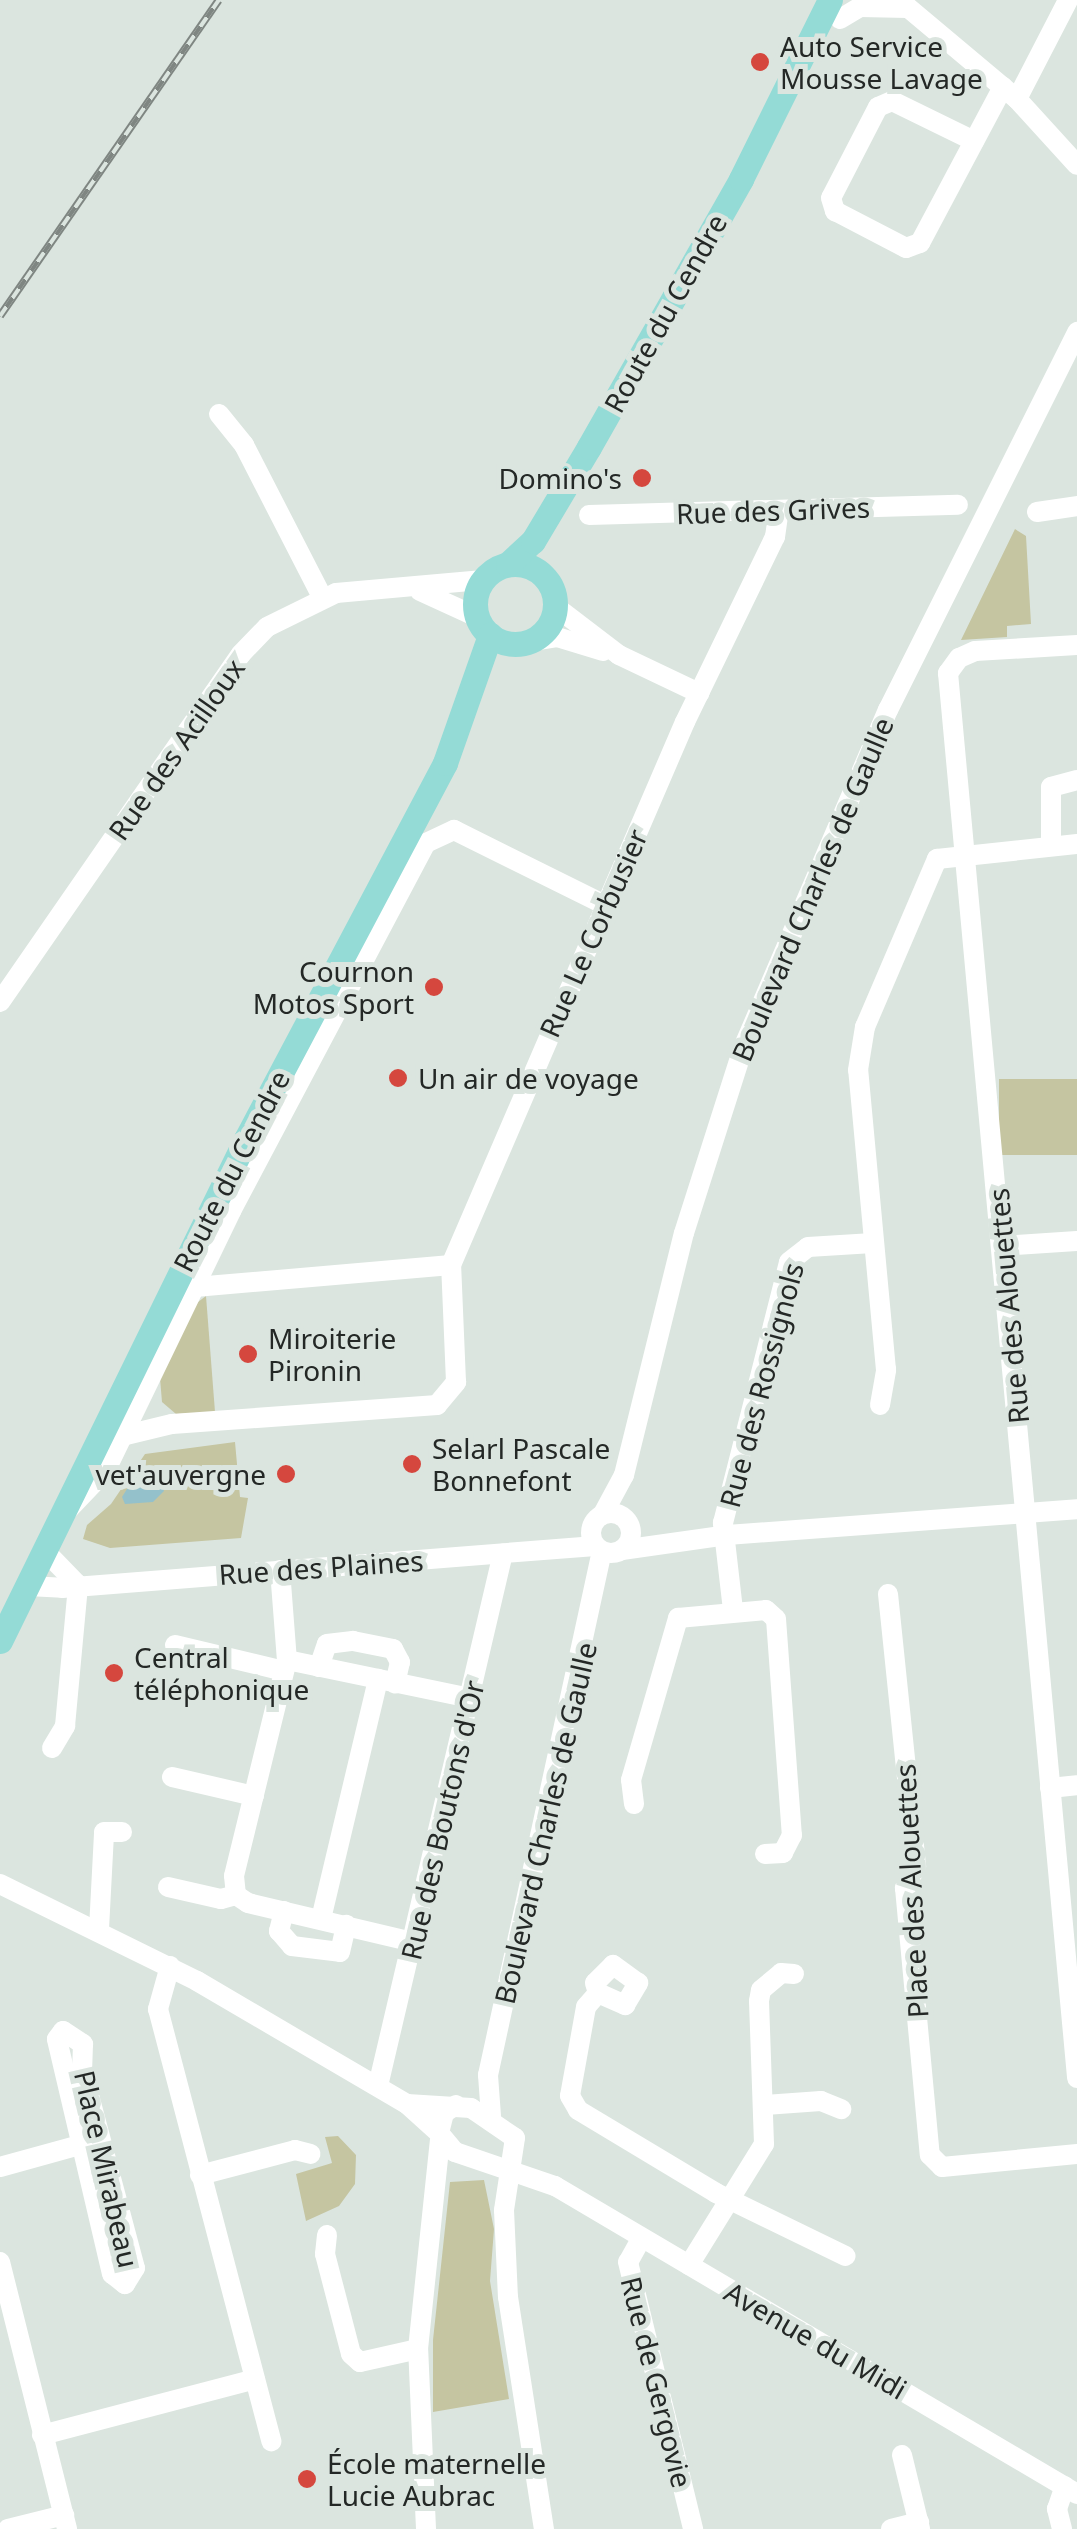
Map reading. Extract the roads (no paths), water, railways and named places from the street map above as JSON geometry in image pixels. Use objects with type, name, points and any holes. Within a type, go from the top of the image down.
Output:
[{"type":"main road","name":"Route du Cendre","points":[[508,564],[533,540],[840,6]]},
{"type":"main road","name":"Route du Cendre","points":[[546,578],[550,550],[588,447]]},
{"type":"main road","points":[[508,564],[529,566],[546,578],[556,607],[549,627],[527,642],[483,626],[483,580],[508,564]]},
{"type":"main road","name":"Route du Cendre","points":[[470,705],[483,626]]},
{"type":"main road","name":"Route du Cendre","points":[[0,1641],[470,705],[527,642]]},
{"type":"street","points":[[974,141],[892,101],[878,108],[831,198],[835,211],[913,247],[974,141],[1010,93],[1068,0]]},
{"type":"street","points":[[840,6],[904,4],[1010,93],[1077,165]]},
{"type":"street","name":"Boulevard Charles de Gaulle","points":[[598,1519],[624,1475],[684,1233],[743,1048],[888,710],[1077,332]]},
{"type":"street","points":[[219,414],[244,445],[322,597]]},
{"type":"street","name":"Rue des Grives","points":[[588,515],[958,505]]},
{"type":"street","points":[[1037,512],[1077,506]]},
{"type":"street","name":"Rue Le Corbusier","points":[[450,1265],[699,693],[775,537],[779,510]]},
{"type":"street","name":"Rue des Acilloux","points":[[0,1002],[241,654],[267,627],[322,597],[370,587],[414,588],[483,580]]},
{"type":"street","name":"Rue des Acilloux","points":[[414,588],[483,626]]},
{"type":"street","points":[[556,607],[619,655]]},
{"type":"street","points":[[527,642],[558,637],[619,655],[699,693]]},
{"type":"street","name":"Rue des Alouettes","points":[[1077,645],[976,652],[952,664],[948,686],[967,853],[1050,1788],[1070,1932],[1077,2078]]},
{"type":"street","points":[[1051,846],[1051,787],[1077,780]]},
{"type":"street","points":[[59,1518],[97,1484],[217,1240],[426,843],[454,830],[606,905]]},
{"type":"street","points":[[880,1405],[886,1370],[858,1070],[862,1038],[928,868],[937,859],[1077,844]]},
{"type":"street","points":[[217,1240],[223,1255],[251,1278]]},
{"type":"street","points":[[1002,1246],[1077,1241]]},
{"type":"street","name":"Rue des Rossignols","points":[[733,1610],[723,1523],[789,1262],[808,1247],[873,1243]]},
{"type":"street","points":[[122,1436],[172,1424],[429,1407],[446,1400],[456,1382],[450,1265],[251,1278],[195,1288]]},
{"type":"street","points":[[144,1392],[172,1424]]},
{"type":"street","name":"Boulevard Charles de Gaulle","points":[[624,1475],[630,1524]]},
{"type":"street","name":"Rue des Plaines","points":[[28,1586],[565,1547],[607,1554],[658,1541],[1077,1508]]},
{"type":"street","points":[[565,1547],[598,1519],[615,1512],[658,1541]]},
{"type":"street","points":[[598,1519],[607,1554]]},
{"type":"street","points":[[607,1554],[630,1524]]},
{"type":"street","points":[[44,1550],[78,1585],[65,1726],[52,1748]]},
{"type":"street","name":"Rue des Boutons d'Or","points":[[378,2086],[503,1553]]},
{"type":"street","name":"Boulevard Charles de Gaulle","points":[[473,2110],[488,2075],[607,1554]]},
{"type":"street","points":[[236,1895],[234,1876],[285,1666],[280,1570]]},
{"type":"street","name":"Place des Alouettes","points":[[888,1594],[916,1868],[905,1888],[930,2155],[942,2167],[1077,2154]]},
{"type":"street","points":[[634,1804],[631,1780],[673,1625],[678,1618],[766,1610],[776,1619],[792,1835],[783,1853],[766,1854]]},
{"type":"street","points":[[319,1666],[326,1644],[353,1641],[393,1650],[400,1662],[387,1681],[321,1919]]},
{"type":"street","points":[[175,1644],[285,1666],[319,1666],[470,1698]]},
{"type":"street","points":[[172,1777],[254,1796]]},
{"type":"street","points":[[1050,1788],[1077,1786]]},
{"type":"street","points":[[98,1929],[104,1832],[122,1832]]},
{"type":"street","points":[[0,1884],[170,1966],[407,2104],[440,2136]]},
{"type":"street","points":[[168,1887],[221,1898],[236,1895],[413,1942]]},
{"type":"street","points":[[284,1910],[279,1931],[292,1946],[340,1952],[346,1925]]},
{"type":"street","points":[[170,1966],[158,2009],[271,2442]]},
{"type":"street","points":[[689,2265],[764,2144],[761,1990],[781,1973],[794,1974]]},
{"type":"street","points":[[598,1994],[586,2008],[570,2096],[578,2110],[732,2198],[846,2256]]},
{"type":"street","name":"Place Mirabeau","points":[[63,2030],[83,2044],[82,2069],[134,2268],[125,2284],[113,2279],[83,2144],[58,2039],[63,2030]]},
{"type":"street","points":[[765,2105],[821,2101],[840,2110]]},
{"type":"street","points":[[407,2104],[473,2110]]},
{"type":"street","points":[[426,2529],[418,2349],[440,2136],[444,2113],[473,2110]]},
{"type":"street","name":"Avenue du Midi","points":[[473,2110],[518,2146],[554,2186]]},
{"type":"street","name":"Avenue du Midi","points":[[440,2136],[512,2173],[554,2186],[1071,2490]]},
{"type":"street","name":"Place Mirabeau","points":[[0,2167],[83,2144]]},
{"type":"street","points":[[518,2146],[504,2210],[508,2297],[544,2529]]},
{"type":"street","points":[[200,2175],[295,2150],[311,2154]]},
{"type":"street","points":[[327,2235],[325,2254],[352,2354],[360,2362],[418,2349]]},
{"type":"street","name":"Rue de Gergovie","points":[[641,2238],[628,2262],[693,2529]]},
{"type":"street","points":[[0,2262],[65,2522],[8,2529]]},
{"type":"street","points":[[42,2435],[255,2378]]},
{"type":"street","points":[[891,2529],[920,2526],[902,2454]]},
{"type":"street","points":[[1062,2529],[1057,2509],[1071,2490]]},
{"type":"water","points":[[142,1465],[157,1474],[164,1491],[153,1502],[125,1504],[122,1497]]},
{"type":"railway","points":[[0,316],[219,0]]},
{"type":"place","name":"Auto Service Mousse Lavage","points":[[760,62]]},
{"type":"place","name":"Domino's","points":[[642,478]]},
{"type":"place","name":"Cournon Motos Sport","points":[[434,987]]},
{"type":"place","name":"Un air de voyage","points":[[398,1078]]},
{"type":"place","name":"Miroiterie Pironin","points":[[248,1354]]},
{"type":"place","name":"Selarl Pascale Bonnefont","points":[[412,1464]]},
{"type":"place","name":"vet'auvergne","points":[[286,1474]]},
{"type":"place","name":"Central téléphonique","points":[[114,1673]]},
{"type":"place","name":"École maternelle Lucie Aubrac","points":[[307,2479]]}]
